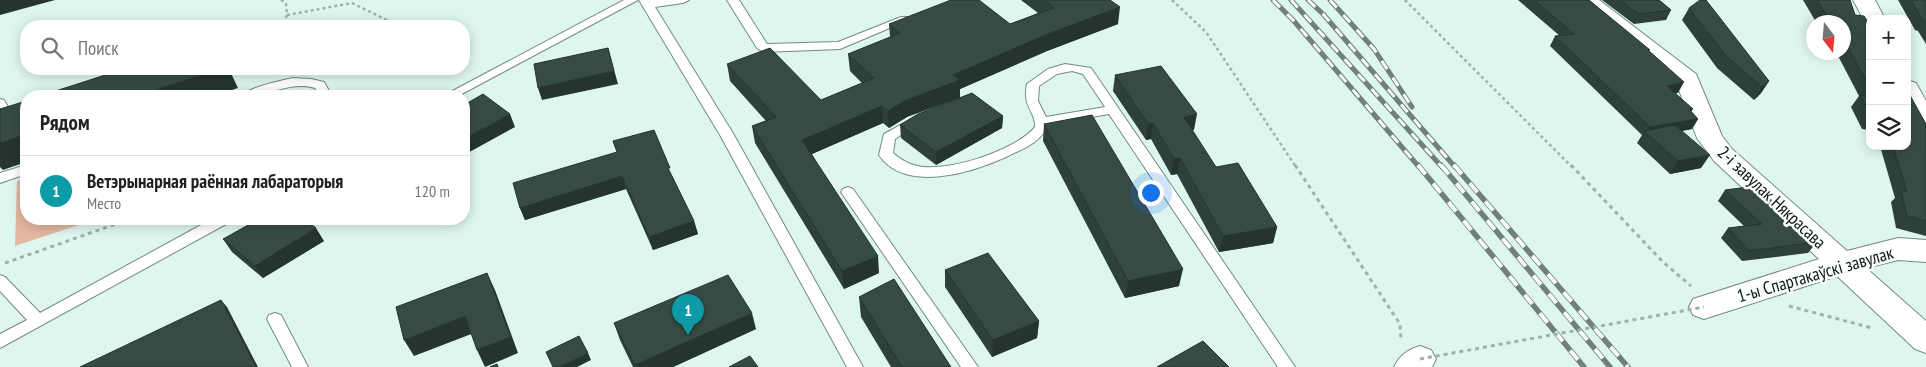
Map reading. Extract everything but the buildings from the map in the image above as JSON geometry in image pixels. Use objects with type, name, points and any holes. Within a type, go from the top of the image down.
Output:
[{"type":"street","name":"2-і завулак Някрасава","points":[[1585,0],[1687,79],[1710,138],[1723,155],[1926,340]]},
{"type":"street","points":[[1864,0],[1872,15]]},
{"type":"street","points":[[1911,96],[1926,126]]},
{"type":"street","name":"1-ы Спартакаўскі завулак","points":[[1709,306],[1843,263],[1898,249],[1926,251]]},
{"type":"lane","points":[[460,90],[632,0]]},
{"type":"lane","points":[[683,0],[646,2],[727,135],[854,367]]},
{"type":"lane","points":[[733,0],[763,48],[840,45],[918,14]]},
{"type":"lane","points":[[929,116],[913,122],[888,137],[886,155],[898,166],[927,173],[951,172],[988,160],[1023,144],[1040,128],[1041,122],[1031,101],[1033,84],[1047,74],[1072,66],[1087,71],[1287,367]]},
{"type":"lane","points":[[266,90],[291,82],[306,80],[320,85],[323,90]]},
{"type":"lane","points":[[0,103],[2,107],[0,113]]},
{"type":"lane","points":[[1041,122],[1112,110]]},
{"type":"lane","points":[[0,178],[20,171]]},
{"type":"lane","points":[[848,192],[970,367]]},
{"type":"lane","points":[[0,342],[211,225]]},
{"type":"lane","points":[[0,281],[38,321]]},
{"type":"lane","points":[[275,319],[300,367]]},
{"type":"path","points":[[281,0],[288,1],[288,15],[286,20]]},
{"type":"path","points":[[1172,0],[1206,32],[1400,324],[1410,359],[1709,306]]},
{"type":"path","points":[[1405,0],[1530,122],[1663,262],[1709,306]]},
{"type":"path","points":[[288,15],[352,3],[387,20]]},
{"type":"path","points":[[0,265],[113,225]]},
{"type":"path","points":[[1745,295],[1874,329]]},
{"type":"shaded area","points":[[20,180],[20,225],[79,225],[15,246],[17,181]]},
{"type":"railway","points":[[1273,0],[1293,20],[1419,167]]},
{"type":"railway","points":[[1291,0],[1442,167]]},
{"type":"railway","points":[[1308,0],[1323,14],[1455,167]]},
{"type":"railway","points":[[1330,0],[1374,49],[1412,107]]},
{"type":"railway","points":[[1418,165],[1584,367]]},
{"type":"railway","points":[[1441,165],[1610,367]]},
{"type":"railway","points":[[1454,165],[1628,367]]},
{"type":"place","name":"Ветэрынарная раённая лабараторыя","points":[[688,335]]}]
